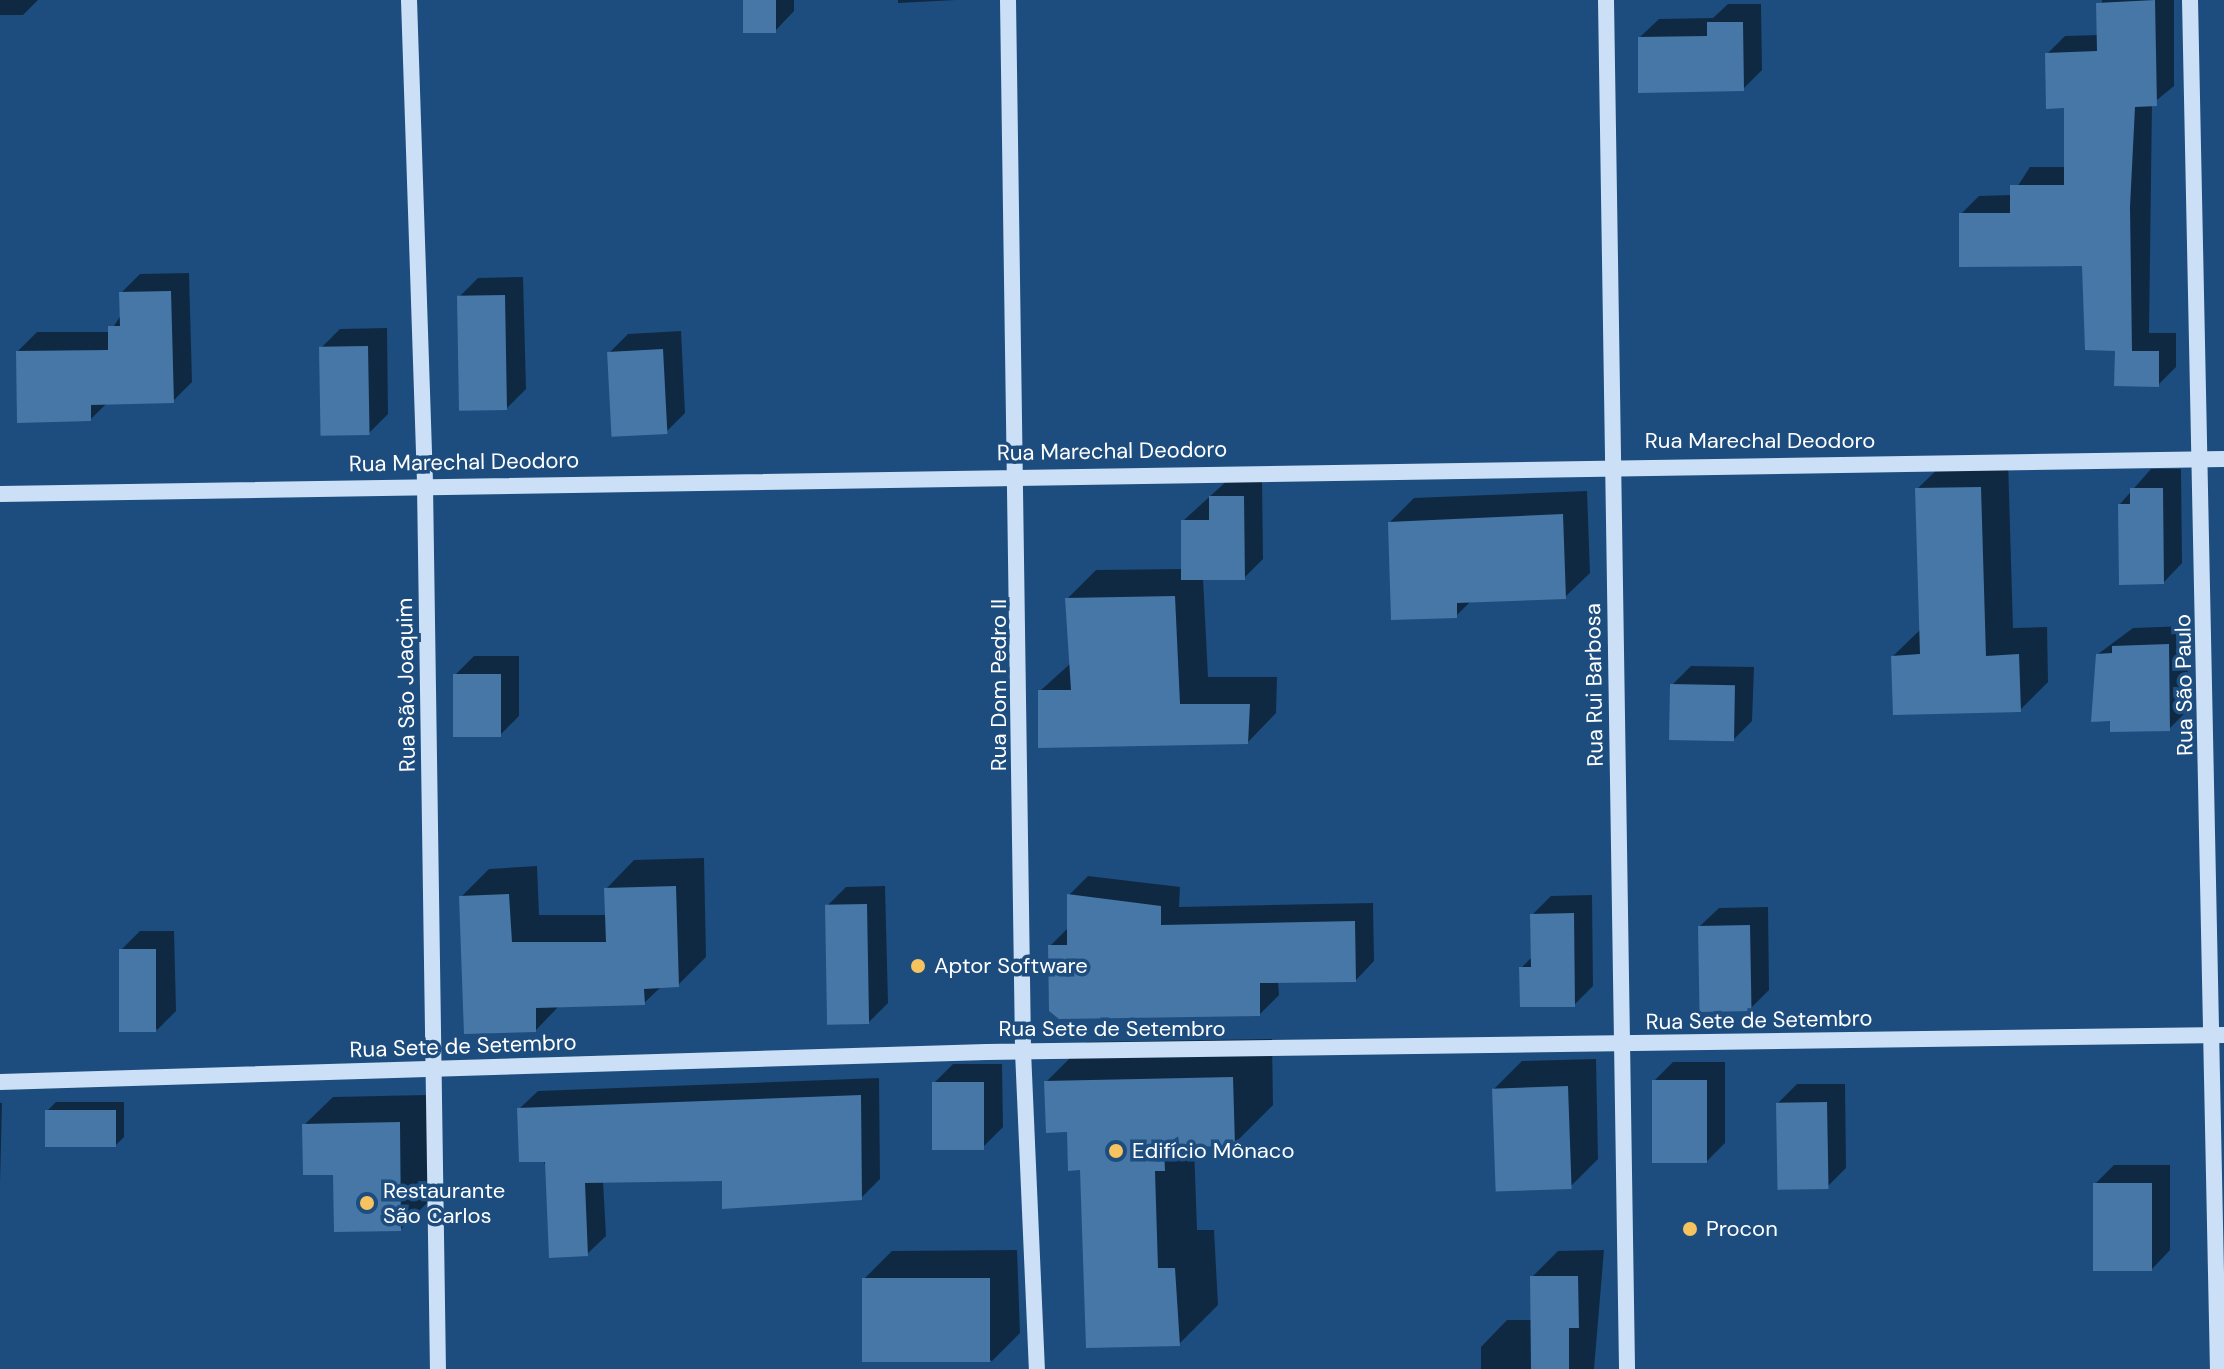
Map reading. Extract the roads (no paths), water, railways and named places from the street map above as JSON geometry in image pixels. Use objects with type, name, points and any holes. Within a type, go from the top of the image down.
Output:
[{"type":"main road","name":"Rua São Joaquim","points":[[409,0],[425,485],[438,1369]]},
{"type":"main road","name":"Rua Dom Pedro II","points":[[1008,0],[1019,475],[1023,1051],[1037,1369]]},
{"type":"main road","name":"Rua Rui Barbosa","points":[[1606,0],[1619,1044],[1627,1369]]},
{"type":"main road","name":"Rua São Paulo","points":[[2190,0],[2200,459],[2219,1035],[2218,1369]]},
{"type":"main road","name":"Rua Marechal Deodoro","points":[[0,494],[1613,464],[2224,459]]},
{"type":"main road","name":"Rua Sete de Setembro","points":[[0,1082],[1023,1051],[2219,1035]]},
{"type":"place","name":"Aptor Software","points":[[918,966]]},
{"type":"place","name":"Edifício Mônaco","points":[[1116,1151]]},
{"type":"place","name":"Restaurante São Carlos","points":[[367,1203]]},
{"type":"place","name":"Procon","points":[[1690,1229]]}]
